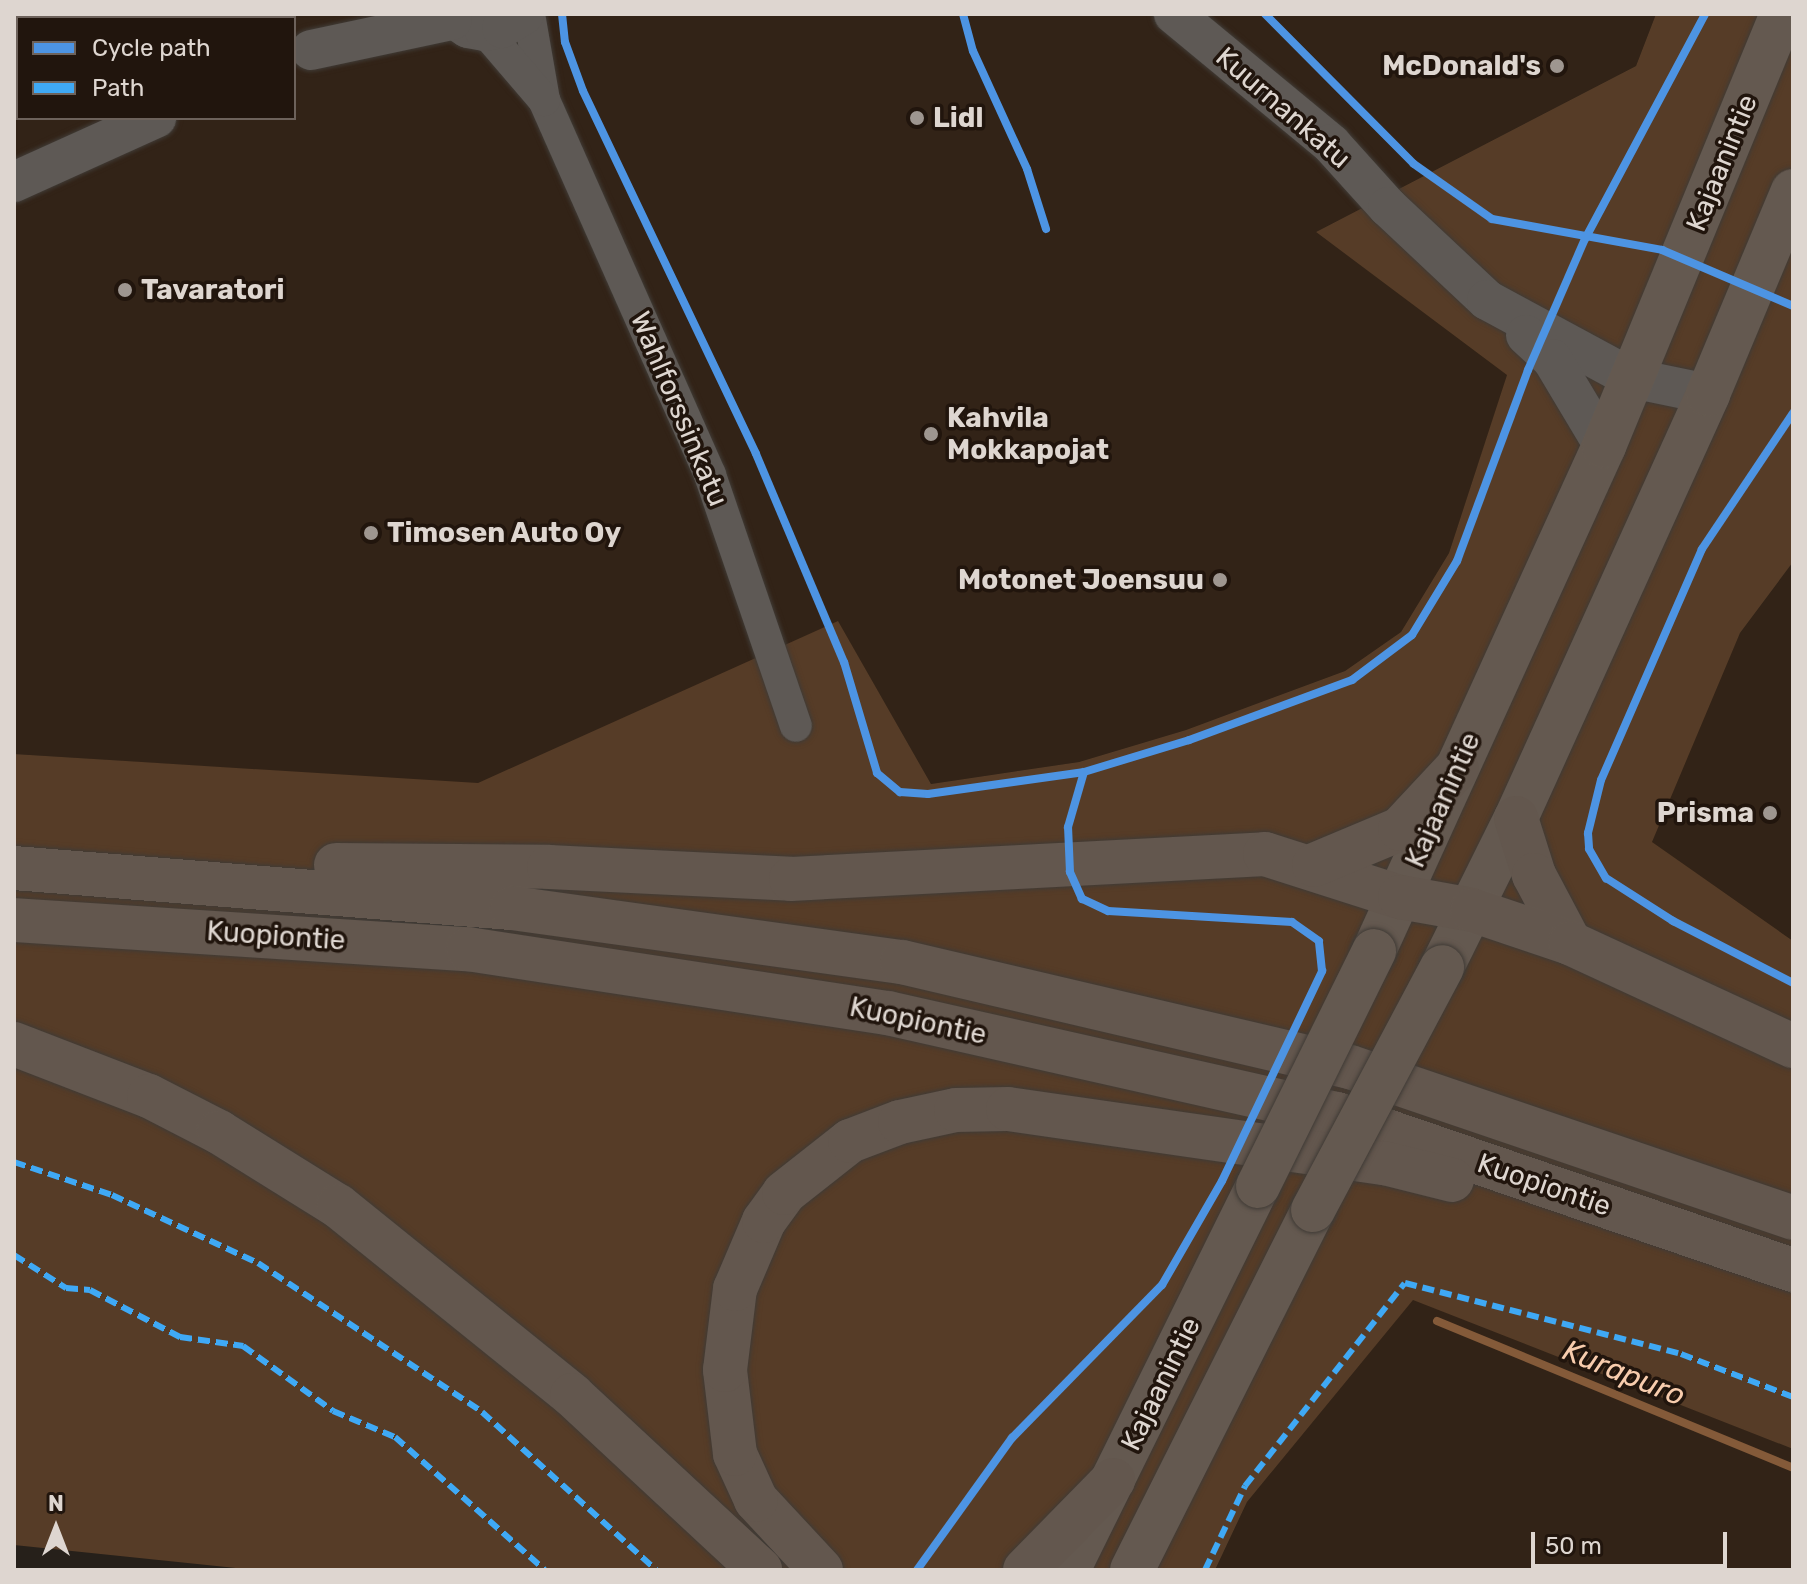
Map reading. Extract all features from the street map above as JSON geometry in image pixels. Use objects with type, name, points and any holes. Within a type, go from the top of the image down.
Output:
[{"type":"highway","name":"Kajaanintie","points":[[1068,1570],[1400,897],[1604,446],[1782,14]]},
{"type":"highway","name":"Kajaanintie","points":[[1132,1570],[1313,1210],[1472,910],[1708,394],[1793,191]]},
{"type":"highway","points":[[1314,865],[1400,829],[1457,768]]},
{"type":"highway","points":[[1516,818],[1534,875],[1570,943]]},
{"type":"highway","points":[[14,865],[549,867],[791,879],[1176,854],[1265,854],[1314,865],[1400,897],[1472,910],[1570,943],[1793,1046]]},
{"type":"highway","name":"Kuopiontie","points":[[14,865],[512,908],[902,962],[1350,1067],[1793,1218]]},
{"type":"highway","name":"Kuopiontie","points":[[14,920],[468,949],[888,1013],[1337,1114],[1793,1270]]},
{"type":"highway","points":[[14,1044],[149,1096],[219,1132],[338,1206],[572,1395],[760,1570]]},
{"type":"highway","points":[[821,1570],[764,1511],[735,1454],[725,1370],[735,1289],[764,1221],[784,1193],[850,1141],[900,1122],[956,1110],[1008,1109],[1384,1163],[1722,1246]]},
{"type":"highway","points":[[1025,1570],[1113,1480]]},
{"type":"street","points":[[303,54],[385,14]]},
{"type":"street","points":[[303,54],[461,21],[502,28],[527,14]]},
{"type":"street","name":"Wahlforssinkatu","points":[[527,14],[544,100],[710,475],[796,726]]},
{"type":"street","name":"Kuurnankatu","points":[[1174,14],[1331,144],[1487,300],[1637,367],[1708,394]]},
{"type":"street","name":"Wahlforssinkatu","points":[[461,21],[544,100]]},
{"type":"street","points":[[14,182],[152,120]]},
{"type":"street","name":"Kuurnankatu","points":[[1423,239],[1637,367]]},
{"type":"street","points":[[1487,300],[1552,359],[1604,446]]},
{"type":"shaded area","points":[[14,14],[1656,14],[1636,66],[1316,232],[1508,374],[1449,553],[1401,632],[1345,671],[1186,730],[1079,762],[931,784],[838,622],[478,784],[14,754]]},
{"type":"shaded area","points":[[1656,14],[1793,14],[1793,562],[1740,633],[1652,842],[1793,941],[1793,1449],[1413,1300],[1247,1502],[1215,1570],[255,1570],[14,1545],[14,754],[478,783],[838,621],[931,784],[1079,762],[1186,730],[1345,671],[1401,632],[1449,553],[1507,375],[1316,232],[1636,66]]},
{"type":"shaded area","points":[[1793,562],[1793,941],[1651,842],[1664,797],[1740,633]]},
{"type":"shaded area","points":[[1413,1299],[1793,1449],[1793,1570],[1215,1570],[1247,1502]]},
{"type":"waterway","name":"Kurapuro","points":[[1437,1321],[1793,1468]]},
{"type":"marked path","points":[[14,1162],[112,1195],[258,1263],[482,1412],[656,1570]]},
{"type":"marked path","points":[[14,1255],[66,1288],[90,1290],[180,1337],[243,1346],[333,1411],[395,1437],[545,1570]]},
{"type":"marked path","points":[[1205,1570],[1245,1486],[1405,1283],[1681,1354],[1793,1397]]},
{"type":"cycle path","points":[[562,14],[565,42],[583,91],[756,454],[844,662],[877,773],[900,792],[928,794],[1084,772],[1189,740],[1352,680],[1412,635],[1457,561],[1528,370],[1585,239],[1705,14]]},
{"type":"cycle path","points":[[963,14],[973,51],[1027,169],[1046,229]]},
{"type":"cycle path","points":[[1265,14],[1414,164],[1492,219],[1662,250],[1793,306]]},
{"type":"cycle path","points":[[1793,413],[1702,549],[1601,780],[1588,833],[1589,849],[1606,878],[1673,921],[1793,983]]},
{"type":"cycle path","points":[[917,1570],[1012,1438],[1162,1285],[1222,1181],[1322,971],[1319,941],[1292,922],[1108,911],[1082,899],[1070,872],[1068,827],[1084,772]]},
{"type":"place","name":"McDonald's","points":[[1557,66]]},
{"type":"place","name":"Lidl","points":[[917,118]]},
{"type":"place","name":"Tavaratori","points":[[125,290]]},
{"type":"place","name":"Kahvila Mokkapojat","points":[[931,434]]},
{"type":"place","name":"Timosen Auto Oy","points":[[371,533]]},
{"type":"place","name":"Motonet Joensuu","points":[[1220,580]]},
{"type":"place","name":"Prisma","points":[[1770,813]]}]
